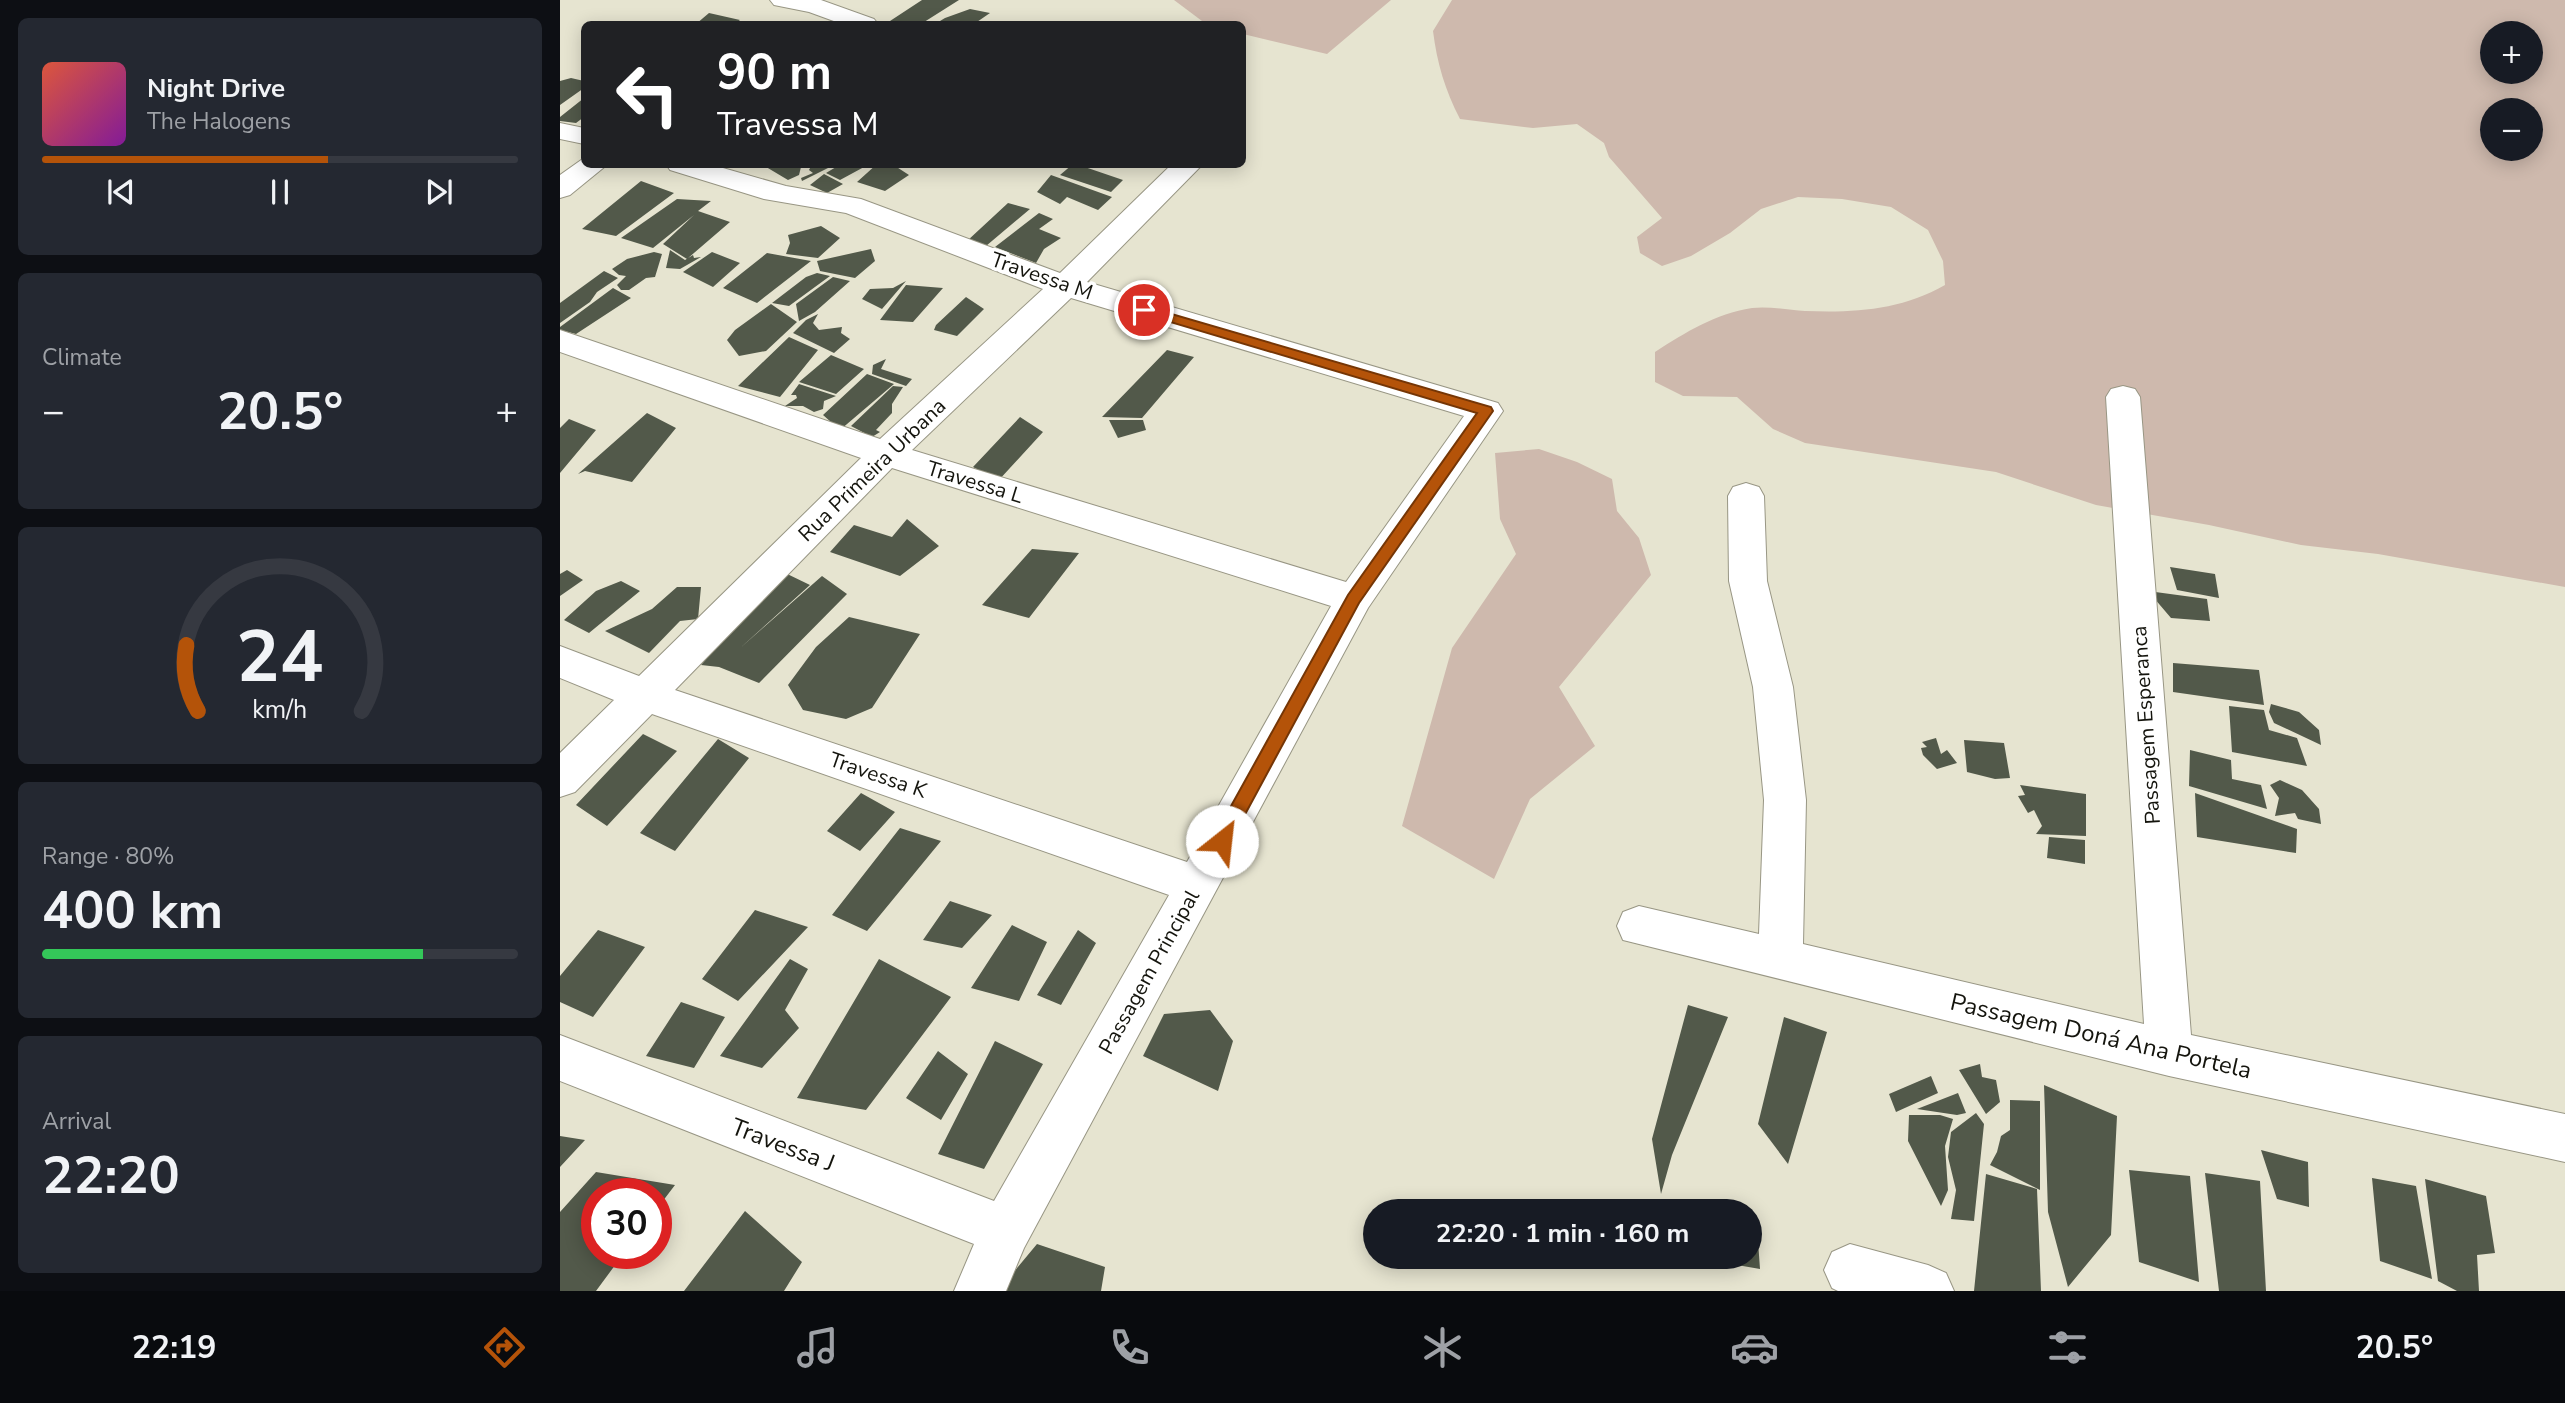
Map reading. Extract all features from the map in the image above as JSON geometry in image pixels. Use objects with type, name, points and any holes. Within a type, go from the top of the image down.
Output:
[{"type":"street","points":[[783,0],[820,3],[859,21]]},
{"type":"street","points":[[793,21],[820,3]]},
{"type":"street","points":[[560,131],[581,135]]},
{"type":"street","points":[[560,189],[589,168]]},
{"type":"street","name":"Travessa M","points":[[691,168],[721,179],[828,203],[851,205],[1065,286],[1486,411]]},
{"type":"street","name":"Rua Primeira Urbana","points":[[560,780],[886,454],[1065,286],[1185,168]]},
{"type":"street","name":"Travessa L","points":[[560,341],[886,454],[1354,599]]},
{"type":"street","name":"Passagem Esperanca","points":[[2123,397],[2169,1054]]},
{"type":"street","name":"Passagem Principal","points":[[980,1291],[1005,1231],[1354,599],[1486,411]]},
{"type":"street","points":[[1746,496],[1748,581],[1773,687],[1785,800],[1780,960]]},
{"type":"street","name":"Travessa K","points":[[560,660],[644,695],[1197,885]]},
{"type":"street","name":"Passagem Doná Ana Portela","points":[[1639,926],[2169,1054],[2565,1138]]},
{"type":"street","name":"Travessa J","points":[[560,1058],[1005,1231]]},
{"type":"street","points":[[1850,1270],[1928,1291]]},
{"type":"shaded area","points":[[1174,0],[1391,0],[1327,54],[1246,35],[1246,21],[1202,21]]},
{"type":"shaded area","points":[[1452,0],[2565,0],[2565,587],[2378,554],[2301,545],[2096,505],[1996,472],[1805,443],[1773,429],[1737,397],[1683,396],[1655,382],[1655,352],[1713,319],[1752,308],[1824,311],[1877,308],[1912,300],[1945,285],[1943,261],[1928,230],[1891,207],[1842,199],[1798,197],[1761,209],[1730,233],[1691,256],[1662,266],[1640,253],[1637,237],[1662,218],[1609,157],[1604,143],[1577,124],[1533,128],[1460,119],[1442,76],[1433,31]]},
{"type":"shaded area","points":[[1539,449],[1577,462],[1612,479],[1617,511],[1639,538],[1651,575],[1559,687],[1595,746],[1530,799],[1494,879],[1402,826],[1452,648],[1516,554],[1500,519],[1495,453]]},
{"type":"building","points":[[922,0],[959,0],[926,21],[890,21]]},
{"type":"building","points":[[970,9],[990,13],[978,21],[940,21]]},
{"type":"building","points":[[709,13],[740,20],[739,21],[700,21]]},
{"type":"building","points":[[571,78],[581,80],[581,90],[560,105],[560,81]]},
{"type":"building","points":[[581,100],[581,119],[576,123],[560,121],[560,117]]},
{"type":"building","points":[[768,168],[801,168],[799,175],[788,180]]},
{"type":"building","points":[[828,168],[802,181],[801,178],[813,173],[809,170]]},
{"type":"building","points":[[834,168],[862,168],[840,180],[826,173]]},
{"type":"building","points":[[873,168],[898,168],[909,175],[885,191],[857,182]]},
{"type":"building","points":[[1068,168],[1088,168],[1123,180],[1111,192],[1060,175]]},
{"type":"building","points":[[824,174],[843,184],[827,193],[810,185]]},
{"type":"building","points":[[1051,175],[1112,197],[1098,210],[1067,197],[1060,204],[1037,192]]},
{"type":"building","points":[[641,181],[674,193],[616,236],[582,229]]},
{"type":"building","points":[[677,199],[711,201],[698,211],[730,222],[687,259],[663,244],[694,215],[653,248],[621,238]]},
{"type":"building","points":[[1008,203],[1030,209],[986,246],[967,241]]},
{"type":"building","points":[[1039,213],[1053,219],[1039,229],[1061,238],[1044,249],[1036,263],[995,247]]},
{"type":"building","points":[[821,226],[840,238],[818,258],[786,254],[790,243],[788,235]]},
{"type":"building","points":[[871,249],[875,261],[855,278],[820,271],[817,261]]},
{"type":"building","points":[[670,250],[685,260],[693,255],[694,258],[701,257],[680,269],[666,268]]},
{"type":"building","points":[[654,252],[662,254],[655,277],[646,278],[629,290],[621,290],[617,285],[626,276],[619,275],[612,269],[627,259]]},
{"type":"building","points":[[712,252],[740,263],[713,287],[683,272]]},
{"type":"building","points":[[767,253],[811,261],[757,303],[723,288]]},
{"type":"building","points":[[604,271],[618,278],[560,323],[560,303]]},
{"type":"building","points":[[817,273],[830,276],[789,306],[772,303],[806,277]]},
{"type":"building","points":[[833,277],[850,281],[815,312],[799,321],[796,304]]},
{"type":"building","points":[[906,281],[882,309],[862,299],[870,289],[893,288]]},
{"type":"building","points":[[906,285],[943,288],[913,322],[880,320]]},
{"type":"building","points":[[613,288],[631,298],[576,334],[560,330],[560,327]]},
{"type":"building","points":[[966,297],[984,309],[957,336],[934,330],[936,325]]},
{"type":"building","points":[[771,304],[797,322],[766,351],[739,356],[727,340],[735,330]]},
{"type":"building","points":[[818,314],[813,323],[819,330],[842,327],[841,333],[850,339],[834,353],[793,333],[806,320]]},
{"type":"building","points":[[789,337],[818,350],[780,397],[738,386]]},
{"type":"building","points":[[1167,350],[1194,357],[1142,418],[1102,417]]},
{"type":"building","points":[[831,355],[864,369],[836,394],[799,382]]},
{"type":"building","points":[[886,359],[881,369],[912,379],[906,386],[872,374],[873,365]]},
{"type":"building","points":[[867,374],[894,384],[840,430],[823,415]]},
{"type":"building","points":[[799,384],[836,396],[824,401],[823,409],[814,412],[803,406],[785,406],[797,398],[796,395],[791,395]]},
{"type":"building","points":[[893,386],[903,387],[892,404],[892,413],[876,430],[880,432],[872,437],[851,426]]},
{"type":"building","points":[[647,413],[676,428],[632,482],[585,471],[578,474]]},
{"type":"building","points":[[1020,417],[1043,432],[998,481],[973,467]]},
{"type":"building","points":[[569,419],[596,430],[560,473],[560,428]]},
{"type":"building","points":[[1109,420],[1143,420],[1146,430],[1118,438]]},
{"type":"building","points":[[907,519],[939,546],[900,576],[830,552],[854,525],[892,537]]},
{"type":"building","points":[[1032,549],[1079,553],[1029,618],[982,605]]},
{"type":"building","points":[[2170,567],[2215,574],[2219,598],[2177,590]]},
{"type":"building","points":[[567,570],[583,580],[560,596],[560,574]]},
{"type":"building","points":[[781,571],[810,585],[739,649],[822,576],[847,594],[759,683],[719,667],[701,665]]},
{"type":"building","points":[[621,581],[640,591],[589,633],[564,620],[596,591]]},
{"type":"building","points":[[677,587],[701,587],[698,619],[680,621],[649,653],[605,631],[652,609]]},
{"type":"building","points":[[2148,591],[2207,599],[2210,621],[2171,618]]},
{"type":"building","points":[[849,617],[920,634],[872,708],[846,719],[803,710],[788,685],[816,647]]},
{"type":"building","points":[[2173,663],[2259,670],[2264,705],[2173,692]]},
{"type":"building","points":[[2271,704],[2299,712],[2319,730],[2321,745],[2274,723],[2269,712]]},
{"type":"building","points":[[2229,706],[2264,710],[2269,730],[2297,738],[2307,766],[2232,752]]},
{"type":"building","points":[[643,734],[677,751],[607,826],[576,805]]},
{"type":"building","points":[[1936,738],[1941,754],[1947,750],[1957,763],[1937,769],[1923,755],[1921,748],[1927,747],[1922,742]]},
{"type":"building","points":[[718,739],[749,758],[675,851],[640,833]]},
{"type":"building","points":[[1964,740],[2004,743],[2010,778],[1995,779],[1967,772]]},
{"type":"building","points":[[2190,750],[2231,760],[2232,779],[2261,785],[2267,809],[2189,786]]},
{"type":"building","points":[[2280,780],[2302,790],[2319,809],[2321,824],[2298,819],[2295,813],[2275,816],[2279,798],[2270,785]]},
{"type":"building","points":[[2020,785],[2086,794],[2086,836],[2036,834],[2042,826],[2034,810],[2028,813],[2018,796],[2025,795]]},
{"type":"building","points":[[861,793],[895,812],[860,851],[827,831]]},
{"type":"building","points":[[2195,793],[2297,829],[2296,853],[2197,837]]},
{"type":"building","points":[[900,828],[941,841],[867,931],[832,915]]},
{"type":"building","points":[[2049,837],[2085,840],[2085,864],[2047,858]]},
{"type":"building","points":[[950,901],[992,915],[962,948],[923,940]]},
{"type":"building","points":[[755,910],[808,927],[738,1001],[702,979]]},
{"type":"building","points":[[1012,925],[1047,942],[1019,1001],[971,988]]},
{"type":"building","points":[[598,930],[645,947],[593,1017],[560,1002],[560,976]]},
{"type":"building","points":[[1078,930],[1096,943],[1061,1005],[1037,995]]},
{"type":"building","points":[[790,959],[808,969],[785,1010],[799,1028],[762,1068],[720,1056]]},
{"type":"building","points":[[879,959],[951,997],[866,1110],[797,1098]]},
{"type":"building","points":[[681,1002],[725,1017],[694,1068],[646,1056]]},
{"type":"building","points":[[1688,1005],[1728,1017],[1672,1155],[1661,1194],[1652,1139]]},
{"type":"building","points":[[1210,1010],[1233,1041],[1218,1091],[1143,1056],[1164,1014]]},
{"type":"building","points":[[1784,1017],[1827,1032],[1788,1164],[1758,1124]]},
{"type":"building","points":[[995,1041],[1043,1064],[984,1169],[938,1154]]},
{"type":"building","points":[[938,1051],[968,1074],[941,1120],[906,1098]]},
{"type":"building","points":[[1980,1064],[1982,1077],[1996,1080],[2000,1102],[1986,1114],[1959,1070]]},
{"type":"building","points":[[1931,1076],[1938,1093],[1896,1112],[1889,1094]]},
{"type":"building","points":[[2044,1085],[2117,1116],[2111,1235],[2068,1287],[2048,1212]]},
{"type":"building","points":[[1958,1093],[1966,1113],[1957,1115],[1917,1109]]},
{"type":"building","points":[[2010,1100],[2040,1101],[2040,1190],[1990,1165],[2001,1136],[2010,1130]]},
{"type":"building","points":[[1976,1113],[1984,1124],[1974,1221],[1951,1219],[1956,1190],[1948,1157],[1951,1132]]},
{"type":"building","points":[[1909,1115],[1940,1115],[1953,1119],[1945,1146],[1948,1190],[1941,1206],[1908,1141]]},
{"type":"building","points":[[560,1136],[585,1140],[560,1167]]},
{"type":"building","points":[[2261,1150],[2308,1162],[2309,1207],[2277,1199]]},
{"type":"building","points":[[2129,1170],[2190,1176],[2199,1282],[2139,1262]]},
{"type":"building","points":[[596,1172],[632,1178],[591,1178]]},
{"type":"building","points":[[2205,1173],[2260,1181],[2266,1291],[2219,1291]]},
{"type":"building","points":[[1986,1174],[2037,1189],[2041,1291],[1974,1291]]},
{"type":"building","points":[[2372,1178],[2416,1186],[2432,1279],[2380,1261]]},
{"type":"building","points":[[2425,1179],[2486,1196],[2495,1253],[2477,1255],[2479,1291],[2457,1291],[2438,1281]]},
{"type":"building","points":[[581,1189],[581,1269],[612,1269],[596,1291],[560,1291],[560,1212]]},
{"type":"building","points":[[745,1211],[802,1262],[784,1291],[684,1291]]},
{"type":"building","points":[[1037,1244],[1105,1267],[1101,1291],[998,1291]]},
{"type":"route","points":[[1144,310],[1486,411],[1354,599],[1222,841]]}]
